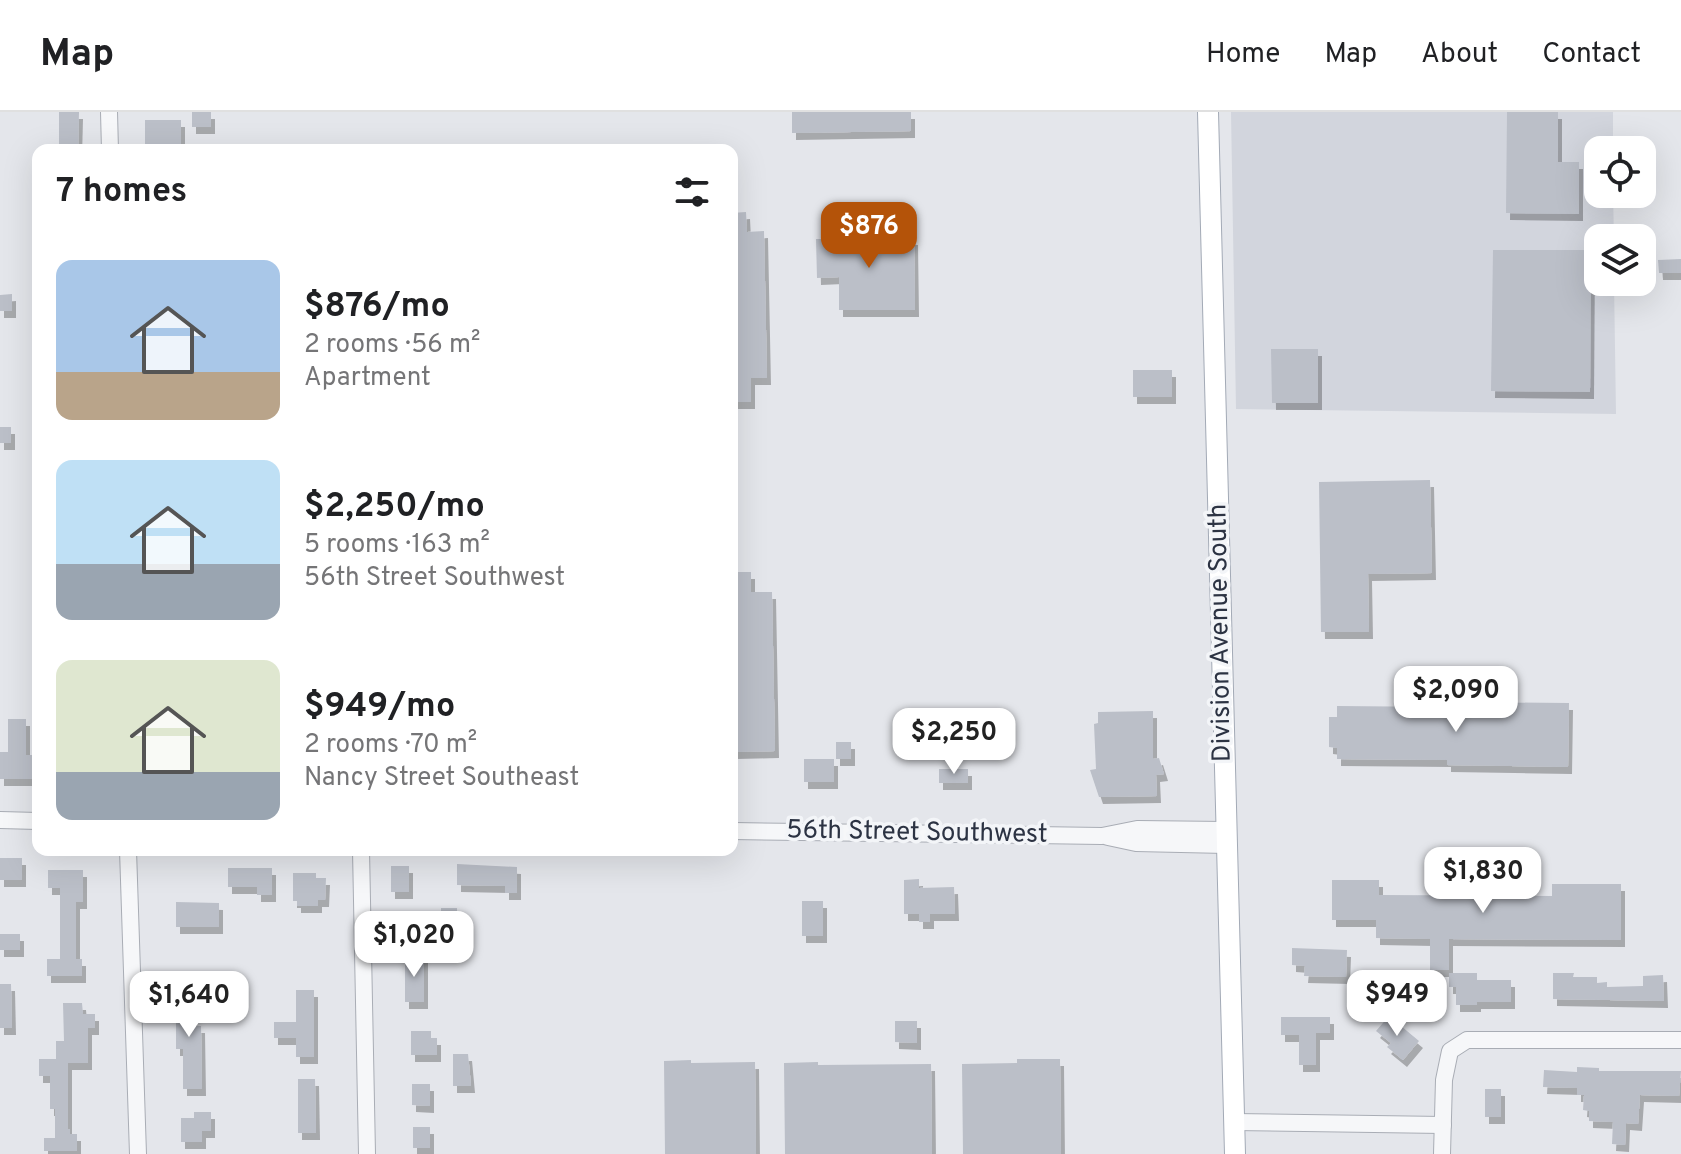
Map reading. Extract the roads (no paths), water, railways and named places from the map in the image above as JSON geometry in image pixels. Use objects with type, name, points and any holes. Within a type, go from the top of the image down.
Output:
[{"type":"main road","name":"Division Avenue South","points":[[1208,112],[1235,1154]]},
{"type":"street","points":[[109,112],[110,144]]},
{"type":"street","points":[[0,820],[32,821]]},
{"type":"street","name":"56th Street Southwest","points":[[738,831],[1102,836],[1137,829],[1226,837]]},
{"type":"street","points":[[128,856],[138,1154]]},
{"type":"street","points":[[361,856],[367,1154]]},
{"type":"street","points":[[1442,1154],[1444,1080],[1450,1051],[1467,1040],[1681,1040]]},
{"type":"street","points":[[1234,1122],[1443,1125]]}]
